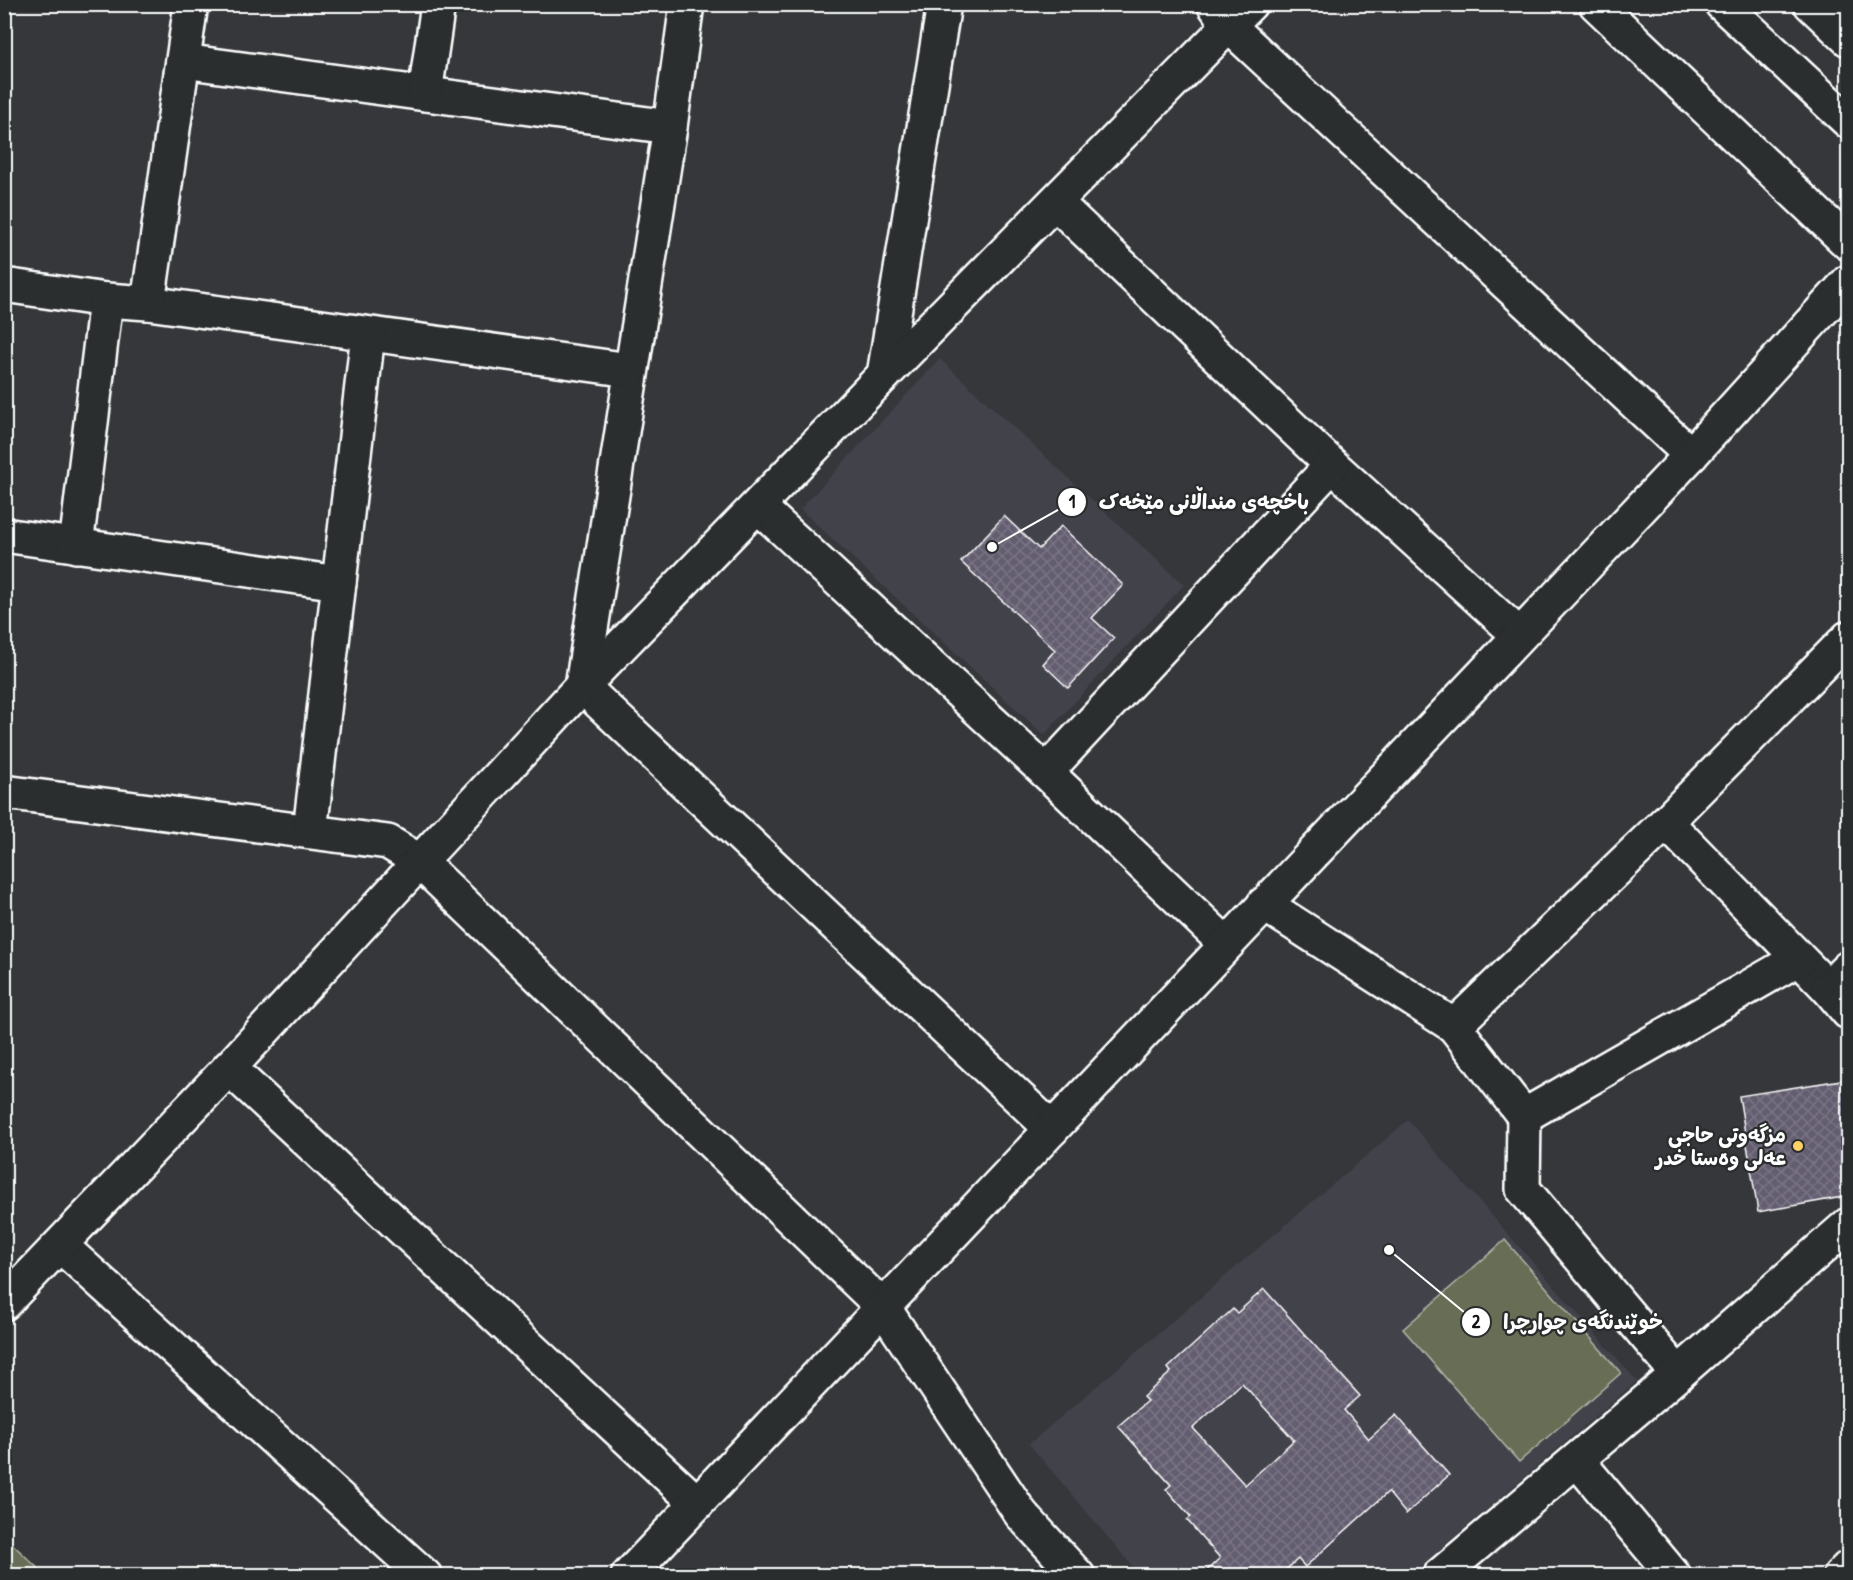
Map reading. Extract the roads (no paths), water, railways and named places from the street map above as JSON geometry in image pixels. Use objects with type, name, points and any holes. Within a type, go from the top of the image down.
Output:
[{"type":"street","points":[[147,303],[191,4]]},
{"type":"street","points":[[425,94],[438,4]]},
{"type":"street","points":[[582,686],[670,127],[687,4]]},
{"type":"street","points":[[884,375],[944,4]]},
{"type":"street","points":[[1596,4],[1848,243]]},
{"type":"street","points":[[1722,4],[1848,121]]},
{"type":"street","points":[[1811,4],[1848,39]]},
{"type":"street","points":[[4,1303],[229,1068],[582,686],[1055,202],[1231,12],[1691,454]]},
{"type":"street","points":[[183,61],[670,127]]},
{"type":"street","points":[[1055,202],[1332,465],[1519,635]]},
{"type":"street","points":[[628,1575],[1691,454],[1848,282]]},
{"type":"street","points":[[4,285],[630,370]]},
{"type":"street","points":[[76,546],[106,300]]},
{"type":"street","points":[[310,831],[368,334]]},
{"type":"street","points":[[1046,772],[1332,465]]},
{"type":"street","points":[[758,506],[1046,772],[1226,944]]},
{"type":"street","points":[[4,535],[339,584]]},
{"type":"street","points":[[1454,1026],[1845,649]]},
{"type":"street","points":[[582,686],[1052,1129]]},
{"type":"street","points":[[5,796],[388,842],[419,861],[883,1307],[1022,1514],[1078,1575]]},
{"type":"street","points":[[1666,822],[1798,958],[1842,990]]},
{"type":"street","points":[[1264,904],[1454,1026],[1524,1116],[1523,1189],[1678,1374]]},
{"type":"street","points":[[1524,1116],[1798,958]]},
{"type":"street","points":[[229,1068],[697,1503]]},
{"type":"street","points":[[1439,1575],[1678,1374],[1848,1225]]},
{"type":"street","points":[[60,1245],[425,1575]]},
{"type":"street","points":[[1577,1460],[1674,1575]]},
{"type":"street","points":[[1840,1575],[1848,1568]]},
{"type":"place","name":"باخچەی منداڵانی مێخەک","points":[[992,547]]},
{"type":"place","name":"مزگەوتی حاجی عەلی وەستا خدر","points":[[1798,1146]]},
{"type":"place","name":"خوێندنگەی چوارچرا","points":[[1389,1250]]}]
